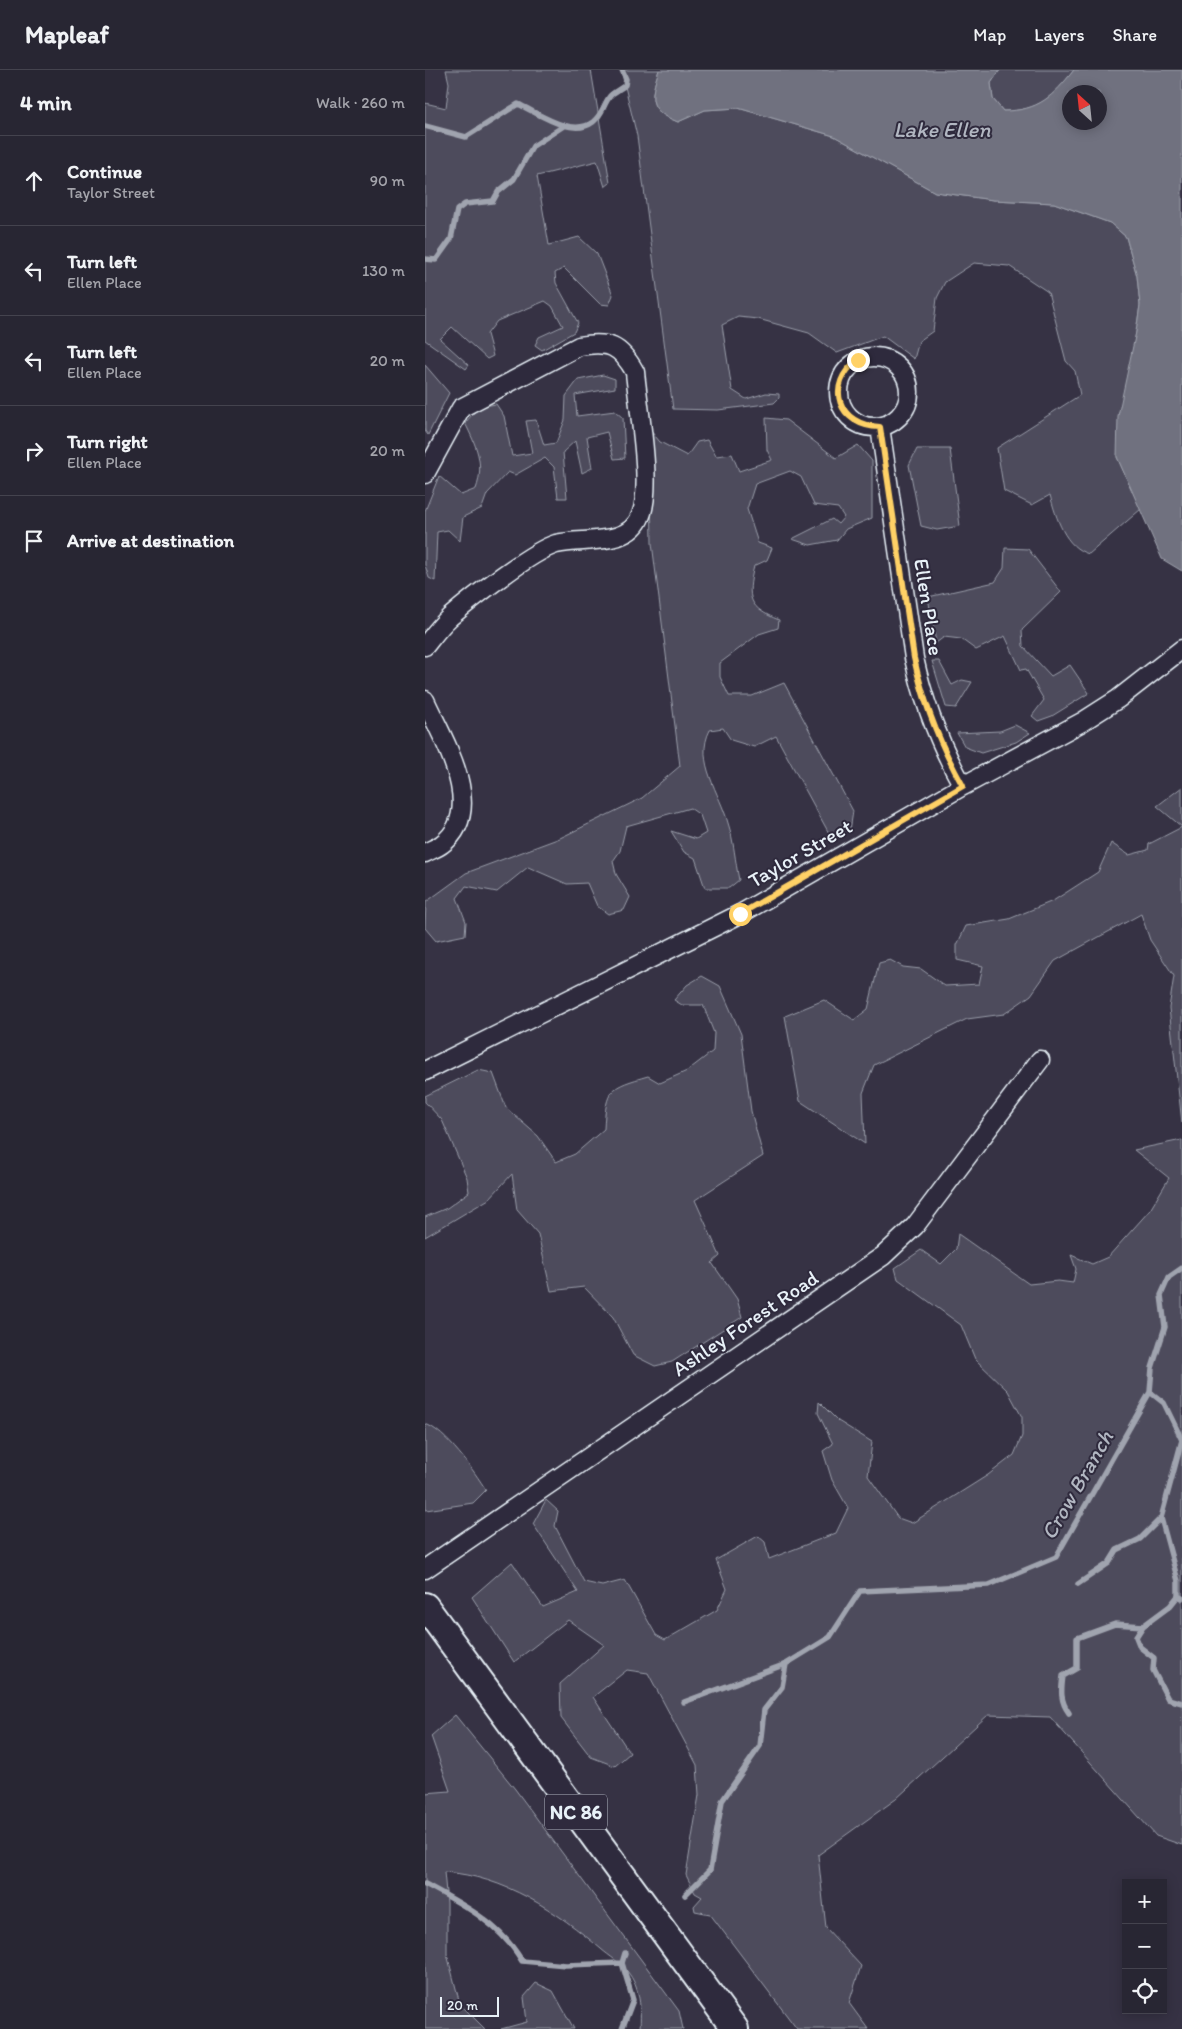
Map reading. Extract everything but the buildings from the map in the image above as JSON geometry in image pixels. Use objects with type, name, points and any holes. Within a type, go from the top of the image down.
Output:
[{"type":"main road","name":"NC 86","points":[[425,1606],[735,2029]]},
{"type":"street","points":[[425,474],[461,408],[579,346],[599,343],[612,346],[626,356],[635,372],[647,493],[641,516],[634,528],[624,535],[554,545],[535,554],[449,618],[425,646]]},
{"type":"street","points":[[869,357],[885,358],[899,366],[906,375],[909,386],[909,397],[903,412],[891,423],[880,427],[869,427],[854,420],[842,408],[839,397],[839,386],[846,371],[858,360],[869,357]]},
{"type":"street","name":"Ellen Place","points":[[880,427],[912,649],[921,690],[944,752],[963,786]]},
{"type":"street","name":"Taylor Street","points":[[425,1071],[740,914],[963,786],[1082,722],[1118,699],[1182,649]]},
{"type":"street","points":[[425,700],[461,785],[462,806],[454,830],[443,844],[425,853]]},
{"type":"street","name":"Ashley Forest Road","points":[[425,1569],[883,1256],[915,1226],[1040,1060]]},
{"type":"shaded area","points":[[446,70],[591,70],[610,183],[605,187],[597,161],[537,176],[549,245],[579,237],[597,254],[613,295],[609,305],[600,304],[564,268],[555,273],[556,283],[578,323],[574,332],[542,350],[535,345],[539,337],[563,326],[552,306],[545,301],[497,321],[487,334],[493,356],[487,359],[452,327],[440,339],[469,365],[466,369],[425,340],[425,103],[446,108],[449,83]]},
{"type":"shaded area","points":[[621,70],[659,70],[654,88],[653,102],[661,113],[678,122],[705,110],[738,108],[834,136],[935,192],[993,200],[1054,203],[1110,223],[1126,237],[1137,276],[1140,305],[1117,457],[1141,509],[1089,554],[1081,551],[1068,538],[1055,513],[1050,495],[1032,505],[1004,491],[997,448],[1080,395],[1075,371],[1066,361],[1048,292],[1009,266],[974,263],[945,282],[937,298],[933,331],[919,341],[914,359],[883,336],[837,353],[809,333],[758,319],[738,317],[722,325],[732,390],[746,399],[766,393],[779,394],[779,398],[774,403],[718,410],[673,409],[637,136]]},
{"type":"shaded area","points":[[1000,70],[1074,70],[1059,88],[1044,101],[1026,108],[1003,111],[993,99],[991,83]]},
{"type":"shaded area","points":[[425,365],[449,393],[428,435],[425,431]]},
{"type":"shaded area","points":[[603,375],[615,379],[615,388],[575,395],[577,416],[615,411],[623,418],[625,458],[614,459],[607,432],[587,437],[592,468],[582,473],[575,441],[563,452],[567,498],[558,498],[554,467],[545,458],[515,475],[508,472],[487,494],[482,508],[463,517],[460,541],[448,530],[437,532],[435,581],[429,578],[425,565],[425,511],[439,476],[461,495],[476,489],[479,480],[478,455],[465,423],[479,407],[496,404],[504,416],[512,456],[532,453],[526,421],[536,420],[544,445],[556,443],[565,420],[566,396],[578,380]]},
{"type":"shaded area","points":[[766,418],[786,420],[836,458],[858,445],[872,461],[872,518],[846,529],[837,540],[810,545],[792,539],[832,519],[838,524],[844,517],[838,508],[814,505],[801,477],[790,471],[755,484],[747,509],[758,543],[772,548],[767,560],[754,566],[750,594],[752,601],[761,611],[779,620],[778,628],[759,634],[720,663],[720,677],[729,696],[752,696],[784,683],[853,811],[850,831],[831,837],[776,736],[754,747],[731,740],[723,728],[710,730],[705,753],[707,765],[730,830],[739,880],[729,888],[705,888],[695,858],[684,852],[671,831],[696,839],[706,833],[700,815],[690,808],[626,826],[620,851],[613,861],[616,874],[630,897],[624,910],[608,914],[597,906],[587,883],[567,884],[528,867],[497,892],[466,886],[457,898],[466,922],[465,935],[436,941],[425,928],[426,902],[466,873],[560,838],[642,798],[680,766],[652,543],[650,430],[660,442],[687,456],[697,442],[707,440],[716,456],[732,454],[739,471],[772,460],[767,450]]},
{"type":"shaded area","points":[[917,449],[950,449],[960,526],[937,530],[921,526],[909,465]]},
{"type":"shaded area","points":[[1005,548],[1028,549],[1061,592],[1022,630],[1023,646],[1051,676],[1070,665],[1089,693],[1052,716],[1038,721],[1032,716],[1044,700],[1026,669],[1021,670],[1005,636],[976,650],[961,639],[944,637],[936,643],[928,597],[995,582],[1004,568]]},
{"type":"shaded area","points":[[932,661],[939,661],[952,685],[962,680],[972,682],[956,708],[946,707]]},
{"type":"shaded area","points":[[1015,725],[1030,733],[1016,742],[981,753],[965,747],[957,733],[1000,731]]},
{"type":"shaded area","points":[[1182,787],[1182,827],[1157,806]]},
{"type":"shaded area","points":[[1182,827],[1182,1123],[1169,1008],[1174,976],[1150,940],[1141,914],[1055,961],[1031,995],[1004,1014],[967,1019],[874,1065],[863,1093],[865,1144],[800,1101],[785,1016],[824,1000],[854,1020],[868,1009],[879,963],[890,960],[903,967],[921,969],[945,986],[979,984],[983,966],[957,960],[957,945],[966,926],[1009,919],[1053,901],[1098,872],[1111,843],[1129,855],[1148,850],[1149,844]]},
{"type":"shaded area","points":[[702,976],[720,986],[741,1034],[751,1111],[763,1156],[695,1200],[720,1256],[712,1263],[737,1299],[742,1317],[672,1362],[655,1366],[633,1355],[613,1317],[584,1287],[551,1291],[538,1234],[517,1210],[512,1174],[489,1199],[425,1237],[425,1217],[447,1208],[469,1192],[467,1178],[442,1120],[425,1102],[425,1096],[478,1070],[493,1073],[506,1108],[538,1136],[556,1162],[575,1154],[604,1129],[606,1105],[613,1091],[618,1087],[648,1076],[660,1083],[687,1071],[713,1051],[714,1033],[703,1005],[682,1005],[674,1000],[687,985]]},
{"type":"shaded area","points":[[1182,1140],[1182,1845],[1156,1836],[1050,1717],[988,1715],[896,1799],[818,1855],[826,1928],[861,1966],[849,2003],[868,2029],[797,2029],[710,1914],[695,1911],[694,1906],[702,1897],[695,1893],[686,1875],[699,1795],[697,1765],[648,1673],[627,1670],[593,1697],[630,1753],[615,1766],[591,1757],[561,1718],[560,1684],[604,1645],[568,1620],[514,1662],[472,1597],[512,1562],[543,1607],[578,1592],[533,1524],[546,1500],[558,1511],[555,1526],[584,1582],[602,1586],[625,1580],[656,1635],[665,1640],[717,1610],[727,1589],[716,1560],[758,1536],[765,1542],[769,1559],[836,1533],[848,1508],[832,1480],[823,1451],[833,1444],[818,1413],[819,1402],[838,1421],[872,1442],[868,1476],[898,1518],[912,1523],[988,1475],[1014,1455],[1022,1436],[1022,1417],[1008,1391],[975,1359],[961,1325],[898,1279],[895,1268],[921,1250],[941,1264],[956,1249],[958,1234],[1029,1284],[1058,1281],[1073,1283],[1076,1269],[1071,1255],[1092,1264],[1108,1257],[1150,1210],[1169,1178],[1134,1150]]},
{"type":"shaded area","points":[[425,1424],[441,1434],[450,1443],[475,1473],[486,1490],[473,1503],[426,1510]]},
{"type":"shaded area","points":[[455,1715],[515,1789],[679,2011],[683,2029],[640,2029],[638,1992],[627,1971],[584,1935],[548,1909],[529,1898],[488,1880],[444,1872],[447,1903],[447,1954],[460,2004],[485,2029],[425,2029],[425,1793],[450,1791],[431,1736]]},
{"type":"shaded area","points":[[536,1983],[553,1991],[574,2029],[501,2029],[527,2022],[524,1997]]},
{"type":"water","name":"Lake Ellen","points":[[659,70],[1000,70],[991,83],[993,99],[1003,111],[1036,105],[1052,94],[1074,70],[1182,70],[1182,571],[1162,559],[1117,457],[1118,416],[1140,305],[1137,276],[1126,237],[1110,223],[1054,203],[993,200],[935,192],[834,136],[738,108],[705,110],[678,122],[661,113],[656,108],[653,102],[654,88]]},
{"type":"waterway","points":[[425,126],[466,137],[518,104],[565,126],[585,126],[596,119],[610,96],[625,85],[626,79],[622,70]]},
{"type":"waterway","points":[[425,259],[436,260],[451,239],[457,210],[465,204],[493,201],[498,192],[514,179],[533,146],[562,127]]},
{"type":"waterway","name":"Crow Branch","points":[[685,1895],[710,1870],[722,1801],[760,1746],[764,1710],[782,1687],[786,1664],[830,1637],[860,1591],[989,1585],[1056,1557],[1150,1392],[1152,1368],[1165,1327],[1161,1295],[1169,1277],[1182,1268]]},
{"type":"waterway","points":[[1078,1584],[1109,1563],[1117,1550],[1140,1539],[1161,1518],[1182,1440],[1164,1403],[1150,1392]]},
{"type":"waterway","points":[[1161,1518],[1178,1581],[1178,1596],[1182,1598]]},
{"type":"waterway","points":[[1069,1713],[1063,1700],[1062,1681],[1063,1676],[1077,1668],[1077,1638],[1115,1624],[1143,1626],[1170,1606],[1178,1596]]},
{"type":"waterway","points":[[1143,1626],[1136,1637],[1140,1647],[1154,1658],[1153,1670],[1168,1699],[1182,1703]]},
{"type":"waterway","points":[[684,1702],[786,1664]]},
{"type":"waterway","points":[[425,1884],[466,1907],[491,1925],[503,1936],[522,1961],[566,1965],[622,1963]]},
{"type":"waterway","name":"Crow Branch","points":[[622,2029],[633,2000],[622,1963],[625,1953]]},
{"type":"route","points":[[740,914],[963,786],[944,752],[929,717],[921,690],[914,658],[880,427],[869,427],[849,417],[842,408],[839,397],[839,386],[843,376],[849,367],[858,360]]}]
